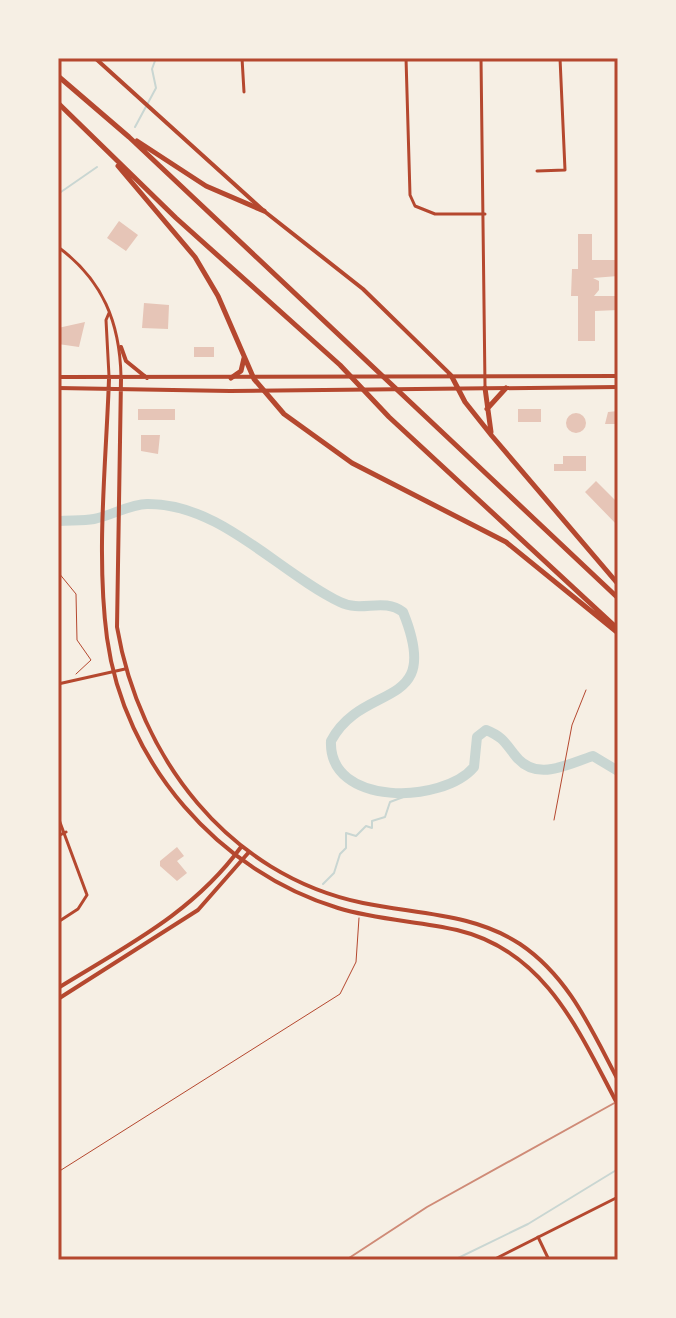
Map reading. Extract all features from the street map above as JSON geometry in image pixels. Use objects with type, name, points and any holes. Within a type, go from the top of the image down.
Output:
[{"type":"highway","points":[[58,76],[129,137],[618,598]]},
{"type":"highway","points":[[58,103],[99,140],[137,182],[340,365],[389,417],[618,631]]},
{"type":"highway","points":[[129,137],[206,186],[264,211]]},
{"type":"highway","points":[[99,140],[195,257],[218,296],[254,379],[295,423],[329,449],[482,528],[523,554],[618,631]]},
{"type":"highway","points":[[231,378],[241,371],[244,357]]},
{"type":"highway","points":[[452,377],[492,436],[618,584]]},
{"type":"highway","points":[[485,388],[492,436]]},
{"type":"highway","points":[[487,410],[506,388]]},
{"type":"main road","points":[[95,58],[264,211],[363,289],[452,377]]},
{"type":"main road","points":[[121,347],[126,361],[149,379]]},
{"type":"main road","points":[[590,376],[590,387]]},
{"type":"main road","points":[[58,377],[618,376]]},
{"type":"main road","points":[[109,379],[105,539],[107,639],[131,723],[163,779],[194,818],[236,855],[269,878],[311,900],[359,914],[457,930],[492,942],[526,963],[563,1004],[618,1105]]},
{"type":"main road","points":[[121,379],[117,627],[125,669],[141,715],[171,770],[202,810],[242,847],[317,889],[361,903],[462,919],[517,942],[551,970],[568,990],[618,1080]]},
{"type":"main road","points":[[202,379],[202,391]]},
{"type":"main road","points":[[58,388],[263,391],[618,387]]},
{"type":"main road","points":[[106,467],[118,469]]},
{"type":"main road","points":[[58,988],[185,908],[214,883],[242,847]]},
{"type":"main road","points":[[58,999],[198,910],[249,852]]},
{"type":"main road","points":[[359,914],[361,903]]},
{"type":"street","points":[[242,58],[244,92]]},
{"type":"street","points":[[406,58],[410,195],[415,206],[435,214],[485,214]]},
{"type":"street","points":[[481,58],[485,388]]},
{"type":"street","points":[[537,171],[565,170],[560,58]]},
{"type":"street","points":[[58,247],[90,275],[114,318],[121,347],[121,379]]},
{"type":"street","points":[[109,313],[109,379]]},
{"type":"street","points":[[58,684],[125,669]]},
{"type":"street","points":[[58,817],[87,895],[78,909],[58,922]]},
{"type":"street","points":[[58,836],[66,832]]},
{"type":"street","points":[[493,1260],[616,1198],[618,1203]]},
{"type":"street","points":[[538,1237],[549,1260]]},
{"type":"lane","points":[[554,820],[572,725],[586,690]]},
{"type":"lane","points":[[58,1172],[340,994],[356,962],[359,914]]},
{"type":"path","points":[[58,572],[76,594],[77,640],[91,660],[74,675]]},
{"type":"building","points":[[119,221],[138,235],[126,251],[107,238]]},
{"type":"building","points":[[578,234],[592,234],[592,260],[618,260],[618,276],[593,278],[599,281],[599,290],[594,296],[618,296],[618,310],[595,311],[595,341],[578,341],[578,296],[571,296],[572,269],[578,269]]},
{"type":"building","points":[[144,303],[169,305],[168,329],[142,328]]},
{"type":"building","points":[[85,322],[79,347],[58,344],[58,328]]},
{"type":"building","points":[[194,347],[214,347],[214,357],[194,357]]},
{"type":"building","points":[[138,409],[175,409],[175,420],[138,420]]},
{"type":"building","points":[[518,409],[541,409],[541,422],[518,422]]},
{"type":"building","points":[[618,411],[618,424],[605,424],[608,412]]},
{"type":"building","points":[[576,413],[583,416],[586,423],[583,430],[576,433],[569,430],[566,423],[569,416]]},
{"type":"building","points":[[141,435],[160,435],[158,454],[141,451]]},
{"type":"building","points":[[563,456],[586,456],[586,471],[554,471],[554,464],[563,464]]},
{"type":"building","points":[[596,481],[618,503],[618,526],[585,492]]},
{"type":"building","points":[[177,847],[184,856],[177,861],[187,873],[177,881],[160,866],[160,861]]},
{"type":"waterway","points":[[135,127],[156,88],[152,69],[156,58]]},
{"type":"waterway","points":[[58,194],[97,167]]},
{"type":"waterway","points":[[58,521],[94,519],[147,504],[174,507],[224,527],[340,602],[356,606],[388,606],[403,612],[413,644],[414,666],[407,681],[345,722],[331,741],[335,763],[348,778],[367,788],[390,793],[414,792],[438,788],[459,779],[474,767],[477,737],[486,730],[505,742],[522,763],[531,768],[551,769],[593,756],[618,771]]},
{"type":"waterway","points":[[323,884],[334,873],[340,854],[346,848],[346,833],[356,836],[366,826],[372,828],[372,821],[385,817],[390,802],[422,790]]},
{"type":"waterway","points":[[454,1260],[528,1224],[618,1169]]},
{"type":"railway","points":[[346,1260],[427,1207],[618,1101]]}]
